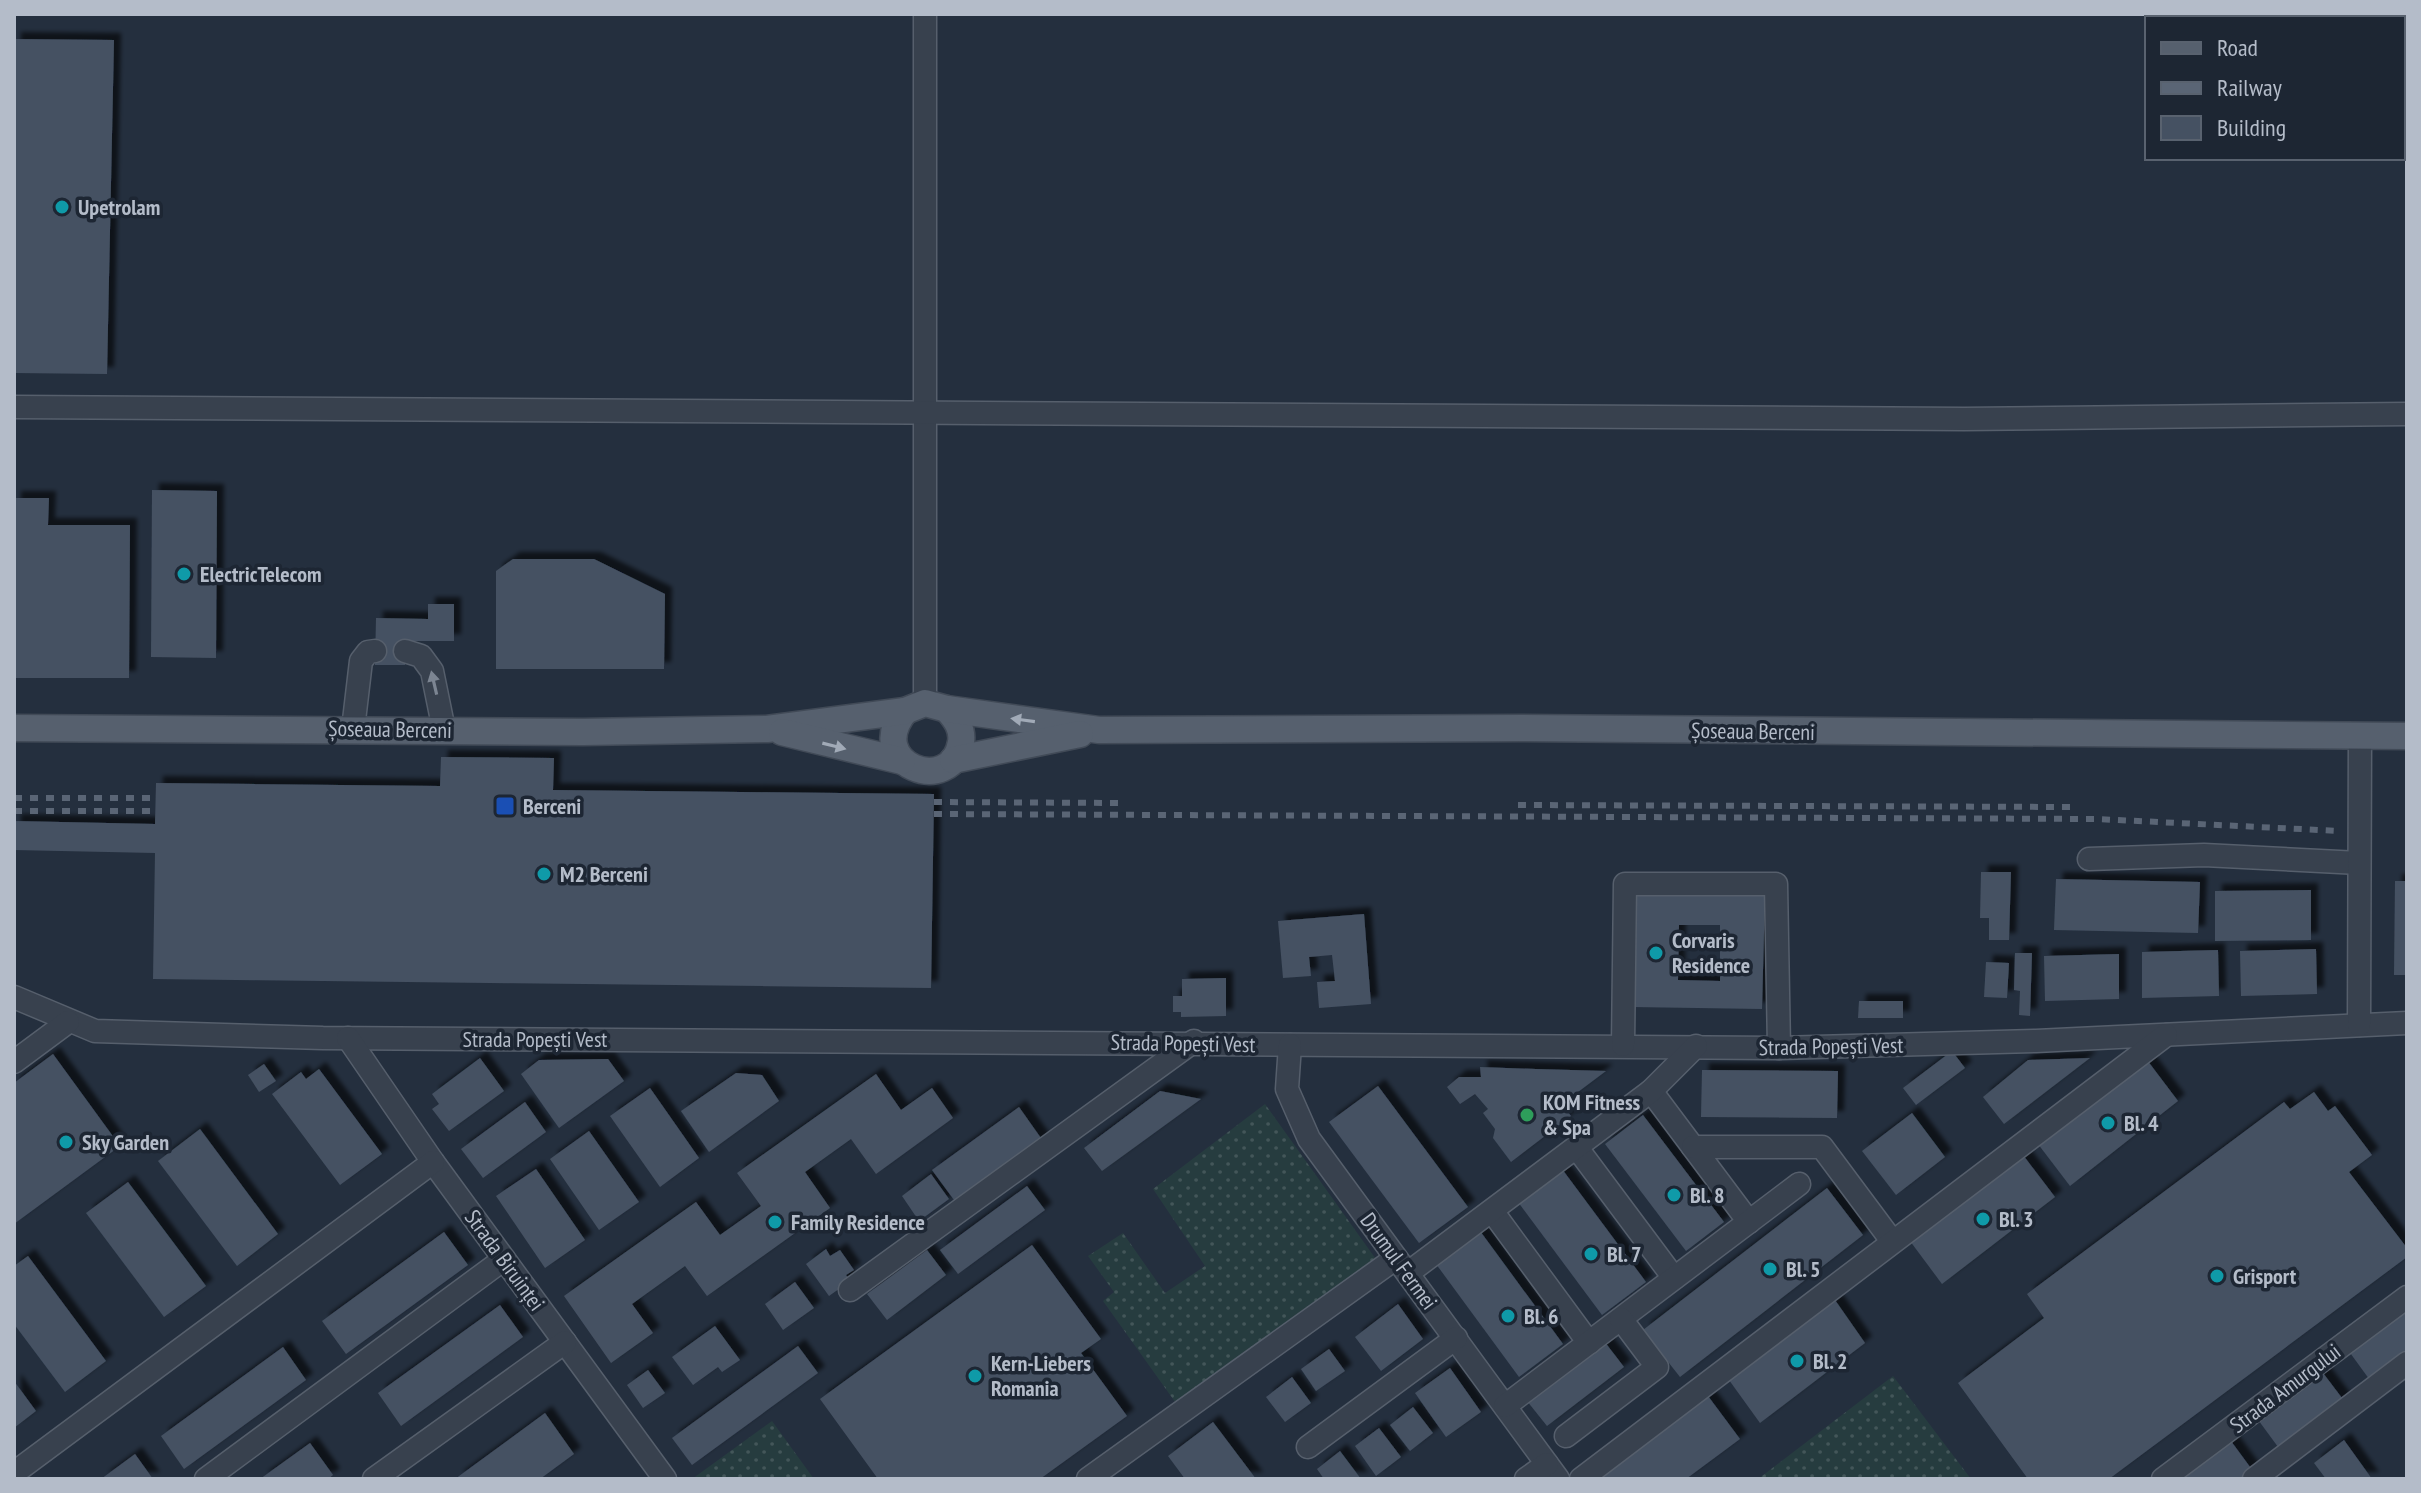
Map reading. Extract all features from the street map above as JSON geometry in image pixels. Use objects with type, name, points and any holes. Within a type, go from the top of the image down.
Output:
[{"type":"main road","name":"Șoseaua Berceni","points":[[14,728],[767,729],[926,708],[1099,730],[1494,728],[2407,736]]},
{"type":"main road","points":[[902,761],[896,752],[894,731],[926,708],[955,717],[961,739],[953,760]]},
{"type":"main road","name":"Șoseaua Berceni","points":[[767,729],[902,761],[922,771],[933,771],[953,760],[1099,730]]},
{"type":"street","points":[[925,14],[926,708]]},
{"type":"street","points":[[14,407],[1964,419],[2407,414]]},
{"type":"street","points":[[353,729],[361,661],[368,652],[375,651]]},
{"type":"street","points":[[405,651],[421,656],[432,671],[444,730]]},
{"type":"street","points":[[2359,1025],[2360,736]]},
{"type":"street","points":[[2089,859],[2204,855],[2359,863]]},
{"type":"street","points":[[1623,1045],[1625,884],[1776,884],[1779,1048]]},
{"type":"street","name":"Strada Popești Vest","points":[[14,997],[68,1022],[119,1034],[348,1038],[1194,1041],[1290,1045],[1779,1048],[2036,1041],[2407,1023]]},
{"type":"street","points":[[14,1062],[68,1022]]},
{"type":"street","points":[[1581,1479],[2169,1033]]},
{"type":"street","name":"Strada Biruinței","points":[[348,1038],[433,1162],[665,1479]]},
{"type":"street","points":[[850,1290],[1194,1041]]},
{"type":"street","name":"Drumul Fermei","points":[[1290,1045],[1287,1089],[1309,1139],[1552,1471],[1526,1479]]},
{"type":"street","points":[[1088,1479],[1402,1265],[1492,1211],[1651,1091],[1696,1046]]},
{"type":"street","points":[[1651,1091],[1749,1222]]},
{"type":"street","points":[[1693,1147],[1822,1147],[1892,1241]]},
{"type":"street","points":[[1577,1148],[1674,1278]]},
{"type":"street","points":[[14,1473],[433,1162]]},
{"type":"street","points":[[1505,1406],[1799,1184]]},
{"type":"street","points":[[1492,1211],[1589,1343]]},
{"type":"street","points":[[206,1479],[504,1259]]},
{"type":"street","name":"Strada Amurgului","points":[[2163,1479],[2407,1297]]},
{"type":"street","points":[[1566,1436],[1657,1367],[1621,1319]]},
{"type":"street","points":[[1308,1447],[1456,1338]]},
{"type":"street","points":[[374,1479],[565,1342]]},
{"type":"street","points":[[2254,1479],[2407,1363]]},
{"type":"green space","points":[[1265,1104],[1378,1262],[1178,1406],[1103,1301],[1114,1292],[1088,1256],[1123,1233],[1165,1293],[1205,1266],[1153,1189]]},
{"type":"green space","points":[[1893,1376],[1971,1479],[1758,1479]]},
{"type":"green space","points":[[772,1421],[814,1479],[692,1479]]},
{"type":"building","name":"Upetrolam","points":[[14,39],[114,40],[107,374],[14,373]]},
{"type":"building","name":"ElectricTelecom","points":[[152,490],[217,491],[216,658],[151,657]]},
{"type":"building","points":[[14,498],[49,498],[48,525],[130,525],[129,678],[14,678]]},
{"type":"building","points":[[513,559],[594,559],[665,594],[664,669],[496,669],[496,571]]},
{"type":"building","points":[[428,604],[454,604],[454,641],[405,641],[405,665],[375,665],[376,618],[428,619]]},
{"type":"building","name":"M2 Berceni","points":[[441,757],[554,758],[553,790],[934,794],[931,988],[153,979],[155,853],[14,850],[14,821],[155,824],[156,783],[440,786]]},
{"type":"building","points":[[1981,872],[2011,872],[2009,940],[1989,940],[1989,918],[1980,918]]},
{"type":"building","points":[[2056,879],[2200,882],[2198,933],[2054,930]]},
{"type":"building","points":[[2395,881],[2407,881],[2407,975],[2394,975]]},
{"type":"building","points":[[2311,890],[2311,940],[2215,941],[2215,891]]},
{"type":"building","name":"Corvaris Residence","points":[[1634,892],[1765,894],[1762,1009],[1632,1007]],"holes":[[[1679,925],[1720,925],[1720,981],[1678,980]]]},
{"type":"building","points":[[1364,914],[1371,1004],[1319,1008],[1317,982],[1335,981],[1332,955],[1309,957],[1311,976],[1283,978],[1278,921]]},
{"type":"building","points":[[2316,949],[2317,994],[2241,996],[2240,951]]},
{"type":"building","points":[[2218,950],[2219,996],[2142,998],[2142,952]]},
{"type":"building","points":[[2015,953],[2032,953],[2030,1016],[2019,1015],[2020,991],[2014,990]]},
{"type":"building","points":[[2119,954],[2119,999],[2045,1001],[2044,956]]},
{"type":"building","points":[[1986,962],[2009,963],[2007,998],[1984,997]]},
{"type":"building","points":[[1226,978],[1226,1016],[1181,1017],[1181,1012],[1173,1012],[1173,996],[1182,996],[1182,979]]},
{"type":"building","points":[[1859,1001],[1903,1001],[1903,1018],[1858,1018]]},
{"type":"building","points":[[1952,1051],[1965,1068],[1916,1105],[1903,1088]]},
{"type":"building","name":"Sky Garden","points":[[53,1054],[120,1146],[14,1224],[14,1083]]},
{"type":"building","points":[[480,1058],[504,1091],[449,1131],[432,1109],[439,1104],[432,1094]]},
{"type":"building","points":[[2090,1058],[2004,1124],[1983,1097],[2028,1060]]},
{"type":"building","points":[[608,1059],[624,1081],[559,1128],[521,1074],[539,1060]]},
{"type":"building","name":"Bl. 4","points":[[2147,1060],[2178,1101],[2070,1186],[2038,1144]]},
{"type":"building","points":[[264,1064],[276,1081],[259,1092],[248,1075]]},
{"type":"building","name":"KOM Fitness & Spa","points":[[1480,1067],[1606,1071],[1562,1104],[1571,1116],[1511,1162],[1493,1138],[1495,1129],[1483,1113],[1488,1109],[1475,1094],[1460,1104],[1447,1087],[1459,1077],[1481,1077]]},
{"type":"building","points":[[319,1069],[382,1154],[340,1185],[272,1094],[301,1072],[306,1079]]},
{"type":"building","points":[[1702,1070],[1838,1071],[1837,1118],[1701,1117]]},
{"type":"building","points":[[736,1073],[762,1075],[779,1101],[709,1152],[681,1111]]},
{"type":"building","name":"Family Residence","points":[[876,1074],[901,1110],[932,1088],[953,1118],[876,1174],[851,1139],[805,1172],[830,1208],[707,1296],[685,1266],[632,1304],[653,1333],[611,1363],[564,1296],[696,1202],[720,1235],[761,1206],[737,1173]]},
{"type":"building","points":[[1378,1086],[1468,1207],[1419,1243],[1329,1122]]},
{"type":"building","points":[[650,1088],[699,1158],[660,1187],[610,1116]]},
{"type":"building","points":[[1160,1091],[1201,1099],[1102,1171],[1084,1148]]},
{"type":"building","name":"Grisport","points":[[2314,1092],[2328,1111],[2335,1106],[2372,1155],[2349,1172],[2407,1248],[2407,1257],[2109,1479],[2028,1479],[1958,1383],[2044,1318],[2027,1294],[2284,1102],[2290,1109]]},
{"type":"building","points":[[525,1102],[546,1132],[483,1178],[461,1149]]},
{"type":"building","points":[[1019,1107],[1043,1141],[957,1204],[932,1170]]},
{"type":"building","points":[[1912,1113],[1945,1157],[1896,1195],[1862,1151]]},
{"type":"building","name":"Bl. 8","points":[[1643,1115],[1724,1222],[1686,1251],[1605,1144]]},
{"type":"building","points":[[200,1129],[278,1234],[237,1266],[158,1161]]},
{"type":"building","points":[[589,1131],[639,1202],[599,1230],[550,1159]]},
{"type":"building","name":"Bl. 3","points":[[2023,1155],[2055,1197],[1942,1284],[1910,1241]]},
{"type":"building","points":[[536,1169],[585,1240],[545,1268],[496,1196]]},
{"type":"building","name":"Bl. 7","points":[[1562,1169],[1646,1282],[1602,1315],[1518,1202]]},
{"type":"building","points":[[931,1174],[949,1199],[919,1221],[902,1196]]},
{"type":"building","points":[[128,1182],[206,1286],[164,1317],[86,1213]]},
{"type":"building","points":[[1027,1186],[1045,1210],[958,1274],[940,1250]]},
{"type":"building","name":"Bl. 5","points":[[1827,1188],[1863,1235],[1680,1377],[1643,1330]]},
{"type":"building","name":"Bl. 6","points":[[1480,1231],[1563,1344],[1519,1377],[1436,1264]]},
{"type":"building","points":[[444,1232],[468,1265],[346,1354],[322,1321]]},
{"type":"building","name":"Kern-Liebers Romania","points":[[1032,1245],[1101,1339],[1081,1353],[1127,1416],[1040,1479],[878,1479],[820,1399]]},
{"type":"building","points":[[826,1249],[830,1256],[840,1250],[854,1270],[846,1275],[850,1281],[829,1296],[806,1264]]},
{"type":"building","points":[[927,1250],[946,1275],[887,1320],[867,1294]]},
{"type":"building","points":[[28,1256],[106,1361],[65,1392],[14,1324],[14,1266]]},
{"type":"building","points":[[795,1282],[814,1308],[783,1330],[765,1304]]},
{"type":"building","name":"Bl. 2","points":[[1835,1300],[1865,1343],[1760,1423],[1729,1380]]},
{"type":"building","points":[[1398,1304],[1423,1339],[1381,1371],[1355,1337]]},
{"type":"building","points":[[500,1305],[523,1337],[401,1426],[378,1393]]},
{"type":"building","points":[[2407,1306],[2407,1356],[2372,1383],[2348,1350]]},
{"type":"building","points":[[715,1326],[740,1360],[722,1372],[718,1367],[693,1385],[672,1357]]},
{"type":"building","points":[[1604,1341],[1624,1367],[1547,1426],[1527,1401]]},
{"type":"building","points":[[798,1346],[818,1373],[692,1465],[672,1438]]},
{"type":"building","points":[[283,1347],[306,1380],[184,1469],[161,1436]]},
{"type":"building","points":[[1329,1349],[1345,1371],[1316,1391],[1301,1369]]},
{"type":"building","points":[[1450,1368],[1481,1412],[1446,1437],[1415,1393]]},
{"type":"building","points":[[2320,1369],[2345,1402],[2281,1451],[2256,1417]]},
{"type":"building","points":[[648,1370],[665,1393],[643,1408],[627,1385]]},
{"type":"building","points":[[1292,1377],[1311,1403],[1285,1422],[1266,1397]]},
{"type":"building","points":[[14,1381],[36,1411],[14,1428]]},
{"type":"building","points":[[1708,1396],[1740,1439],[1686,1479],[1599,1479]]},
{"type":"building","points":[[1413,1407],[1433,1433],[1410,1451],[1390,1425]]},
{"type":"building","points":[[545,1413],[574,1454],[540,1479],[455,1479]]},
{"type":"building","points":[[1213,1422],[1256,1479],[1185,1479],[1168,1456]]},
{"type":"building","points":[[1379,1428],[1401,1457],[1376,1476],[1355,1446]]},
{"type":"building","points":[[2228,1437],[2253,1471],[2243,1479],[2173,1479]]},
{"type":"building","points":[[2344,1440],[2372,1479],[2326,1479],[2314,1463]]},
{"type":"building","points":[[310,1443],[333,1475],[328,1479],[260,1479]]},
{"type":"building","points":[[1340,1451],[1361,1479],[1324,1479],[1317,1469]]},
{"type":"building","points":[[135,1454],[153,1479],[101,1479]]},
{"type":"railway","points":[[14,798],[156,798]]},
{"type":"railway","points":[[934,802],[1122,803]]},
{"type":"railway","points":[[1518,805],[2070,807]]},
{"type":"railway","points":[[14,811],[155,811]]},
{"type":"railway","points":[[934,814],[2097,819],[2340,831]]},
{"type":"place","name":"Upetrolam","points":[[62,207]]},
{"type":"place","name":"ElectricTelecom","points":[[184,574]]},
{"type":"place","name":"Berceni","points":[[505,806]]},
{"type":"place","name":"M2 Berceni","points":[[544,874]]},
{"type":"place","name":"Corvaris Residence","points":[[1656,953]]},
{"type":"place","name":"KOM Fitness & Spa","points":[[1527,1115]]},
{"type":"place","name":"Bl. 4","points":[[2108,1123]]},
{"type":"place","name":"Sky Garden","points":[[66,1142]]},
{"type":"place","name":"Bl. 8","points":[[1674,1195]]},
{"type":"place","name":"Bl. 3","points":[[1983,1219]]},
{"type":"place","name":"Family Residence","points":[[775,1222]]},
{"type":"place","name":"Bl. 7","points":[[1591,1254]]},
{"type":"place","name":"Bl. 5","points":[[1770,1269]]},
{"type":"place","name":"Grisport","points":[[2217,1276]]},
{"type":"place","name":"Bl. 6","points":[[1508,1316]]},
{"type":"place","name":"Bl. 2","points":[[1797,1361]]},
{"type":"place","name":"Kern-Liebers Romania","points":[[975,1376]]}]
